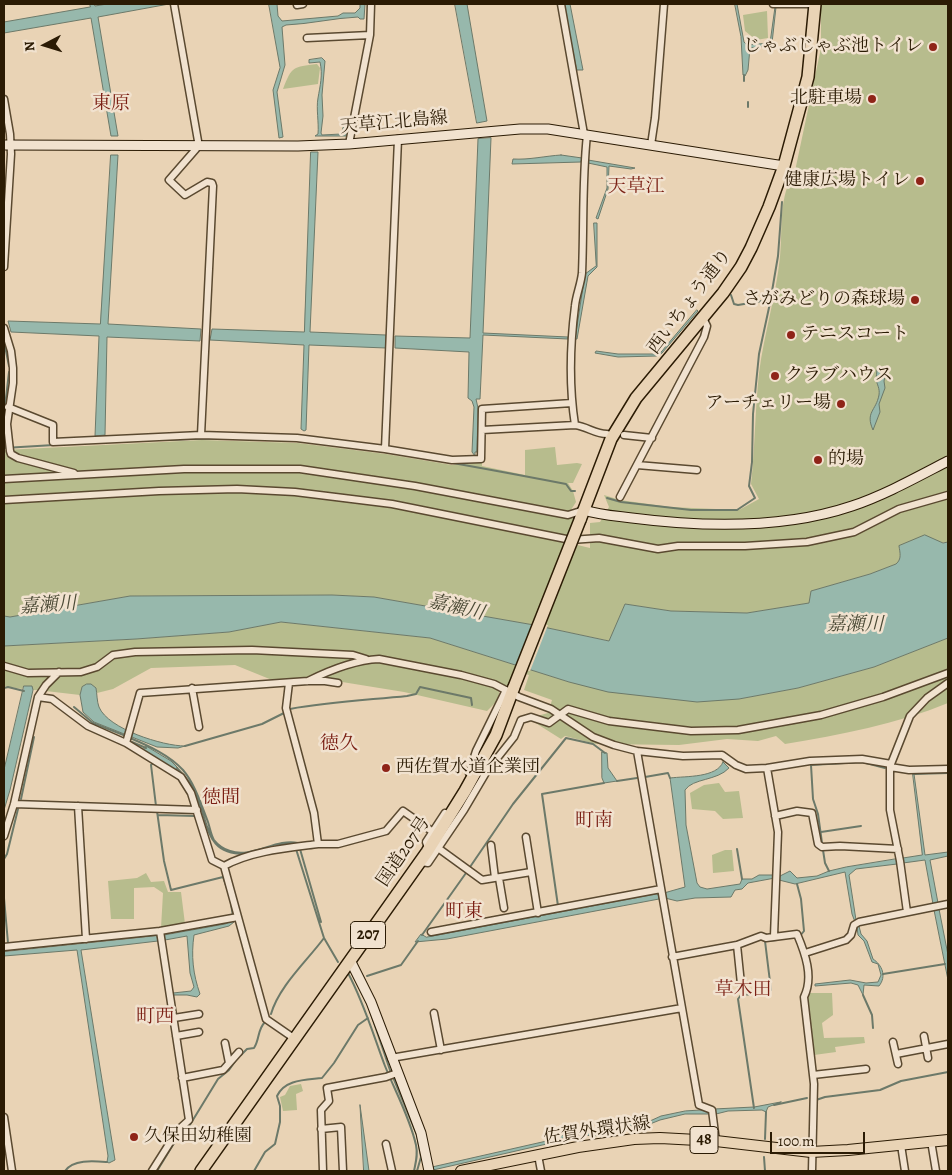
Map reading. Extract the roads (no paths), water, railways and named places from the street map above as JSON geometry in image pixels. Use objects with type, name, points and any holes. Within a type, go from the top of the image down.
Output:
[{"type":"highway","name":"西いちょう通り","points":[[582,515],[611,439],[623,417],[636,398],[703,318],[738,271],[751,248],[784,166],[808,77],[815,4]]},
{"type":"highway","name":"国道207号","points":[[201,1171],[420,862],[433,848],[496,735],[510,690],[582,515]]},
{"type":"main road","name":"佐賀外環状線","points":[[461,1171],[604,1142],[634,1139],[660,1138],[716,1141],[811,1152],[948,1140]]},
{"type":"street","points":[[174,4],[198,140],[196,149],[169,180],[185,195],[207,182],[212,183],[201,436]]},
{"type":"street","points":[[349,144],[370,35],[371,4]]},
{"type":"street","points":[[561,4],[586,134],[582,276],[575,304],[571,338],[572,403],[576,425]]},
{"type":"street","points":[[651,145],[659,80],[664,4]]},
{"type":"street","points":[[775,4],[815,4]]},
{"type":"street","points":[[307,38],[370,35]]},
{"type":"street","points":[[4,99],[7,145],[4,267]]},
{"type":"street","name":"天草江北島線","points":[[7,145],[349,144],[520,129],[548,129],[784,166]]},
{"type":"street","points":[[386,449],[398,139]]},
{"type":"street","points":[[620,498],[704,337],[707,326],[703,318]]},
{"type":"street","points":[[4,329],[11,350],[13,368],[13,383],[7,424],[11,454],[18,458],[77,474]]},
{"type":"street","points":[[8,407],[53,425],[53,442],[201,436],[297,438],[386,449],[452,460],[481,458],[482,409],[572,403]]},
{"type":"street","points":[[482,430],[576,425],[587,427],[598,434],[607,434]]},
{"type":"street","points":[[624,435],[652,438]]},
{"type":"street","points":[[4,479],[194,469],[300,469],[415,486],[568,514],[582,515],[593,513],[699,524],[744,524],[791,519],[850,507],[948,461]]},
{"type":"street","points":[[637,465],[697,470]]},
{"type":"street","points":[[4,500],[159,491],[237,489],[295,492],[392,504],[571,540],[599,538],[658,549],[678,546],[745,546],[807,542],[854,532],[899,509],[948,494]]},
{"type":"street","points":[[4,666],[28,673],[81,672],[97,667],[114,656],[135,652],[252,650],[353,655],[366,659],[379,659],[462,675],[494,684],[551,710],[593,737],[637,751],[683,756],[722,755],[736,765],[746,769],[767,768],[810,761],[862,758],[909,770],[948,769]]},
{"type":"street","points":[[308,681],[324,673],[366,659]]},
{"type":"street","points":[[4,836],[14,804],[38,697],[46,685],[59,672]]},
{"type":"street","points":[[433,848],[464,810],[487,771],[514,737],[521,720],[530,717],[549,723],[568,709],[609,721],[691,731],[738,730],[821,715],[883,697],[948,673]]},
{"type":"street","points":[[127,741],[140,693],[308,681],[338,683]]},
{"type":"street","points":[[907,912],[890,810],[890,765],[910,716],[927,698],[948,682]]},
{"type":"street","points":[[289,683],[286,708],[314,812],[318,844]]},
{"type":"street","points":[[192,688],[199,727]]},
{"type":"street","points":[[510,690],[476,751],[473,764],[460,790],[426,842],[482,880],[532,872]]},
{"type":"street","points":[[38,697],[52,699],[88,726],[127,741],[154,761],[181,777],[191,793],[212,860],[224,866]]},
{"type":"street","points":[[637,751],[699,1105],[712,1110],[716,1141]]},
{"type":"street","points":[[767,768],[778,832],[774,936]]},
{"type":"street","points":[[14,804],[157,809],[198,814]]},
{"type":"street","points":[[78,806],[86,939]]},
{"type":"street","points":[[224,866],[236,859],[294,847],[338,844],[386,831],[403,811],[433,832]]},
{"type":"street","points":[[775,816],[797,811],[812,813],[818,844],[822,847],[898,849]]},
{"type":"street","points":[[526,837],[538,913]]},
{"type":"street","points":[[491,845],[504,908]]},
{"type":"street","points":[[224,866],[235,917],[266,1019],[295,1039]]},
{"type":"street","points":[[431,932],[661,890]]},
{"type":"street","points":[[805,953],[846,940],[851,935],[854,925],[859,922],[948,904]]},
{"type":"street","points":[[4,947],[86,939],[161,936],[235,917]]},
{"type":"street","points":[[672,957],[737,945],[761,936],[766,938],[797,934],[805,953],[809,989],[804,997],[813,1075],[812,1171]]},
{"type":"street","points":[[152,1171],[178,1130],[188,1120],[161,936]]},
{"type":"street","points":[[737,945],[741,984]]},
{"type":"street","points":[[350,960],[371,1002],[421,1133],[429,1171]]},
{"type":"street","points":[[392,1058],[682,1008]]},
{"type":"street","points":[[434,1013],[441,1050]]},
{"type":"street","points":[[174,1018],[199,1014]]},
{"type":"street","points":[[176,1036],[199,1032]]},
{"type":"street","points":[[924,1036],[928,1058]]},
{"type":"street","points":[[893,1042],[898,1064]]},
{"type":"street","points":[[226,1043],[229,1063]]},
{"type":"street","points":[[896,1054],[948,1044]]},
{"type":"street","points":[[182,1078],[223,1070],[239,1052]]},
{"type":"street","points":[[813,1075],[866,1069]]},
{"type":"street","points":[[323,1171],[320,1110],[329,1101],[328,1088],[386,1077],[397,1073]]},
{"type":"street","points":[[4,1117],[12,1171]]},
{"type":"street","points":[[321,1129],[341,1127],[343,1171]]},
{"type":"street","points":[[932,1141],[936,1171]]},
{"type":"street","points":[[386,1144],[392,1171]]},
{"type":"street","points":[[901,1145],[906,1171]]},
{"type":"street","points":[[538,1155],[541,1171]]},
{"type":"water","points":[[90,4],[95,6],[107,4],[169,4],[98,17],[118,136],[111,136],[91,18],[4,33],[4,22],[90,7]]},
{"type":"water","points":[[269,4],[277,4],[278,16],[282,21],[355,13],[360,8],[360,4],[365,4],[364,19],[358,17],[282,27],[285,65],[277,92],[283,137],[279,138],[273,90],[280,68]]},
{"type":"water","points":[[455,4],[467,4],[487,121],[477,123]]},
{"type":"water","points":[[564,4],[570,4],[583,70],[577,70]]},
{"type":"water","points":[[735,4],[737,4],[744,42],[747,45],[770,43],[776,7],[772,43],[768,46],[750,48],[748,70],[745,76],[743,75],[741,37]]},
{"type":"water","points":[[322,58],[325,61],[321,133],[322,135],[341,134],[344,125],[348,124],[346,136],[315,136],[318,134],[317,102],[321,71],[320,62],[309,63],[309,60]]},
{"type":"water","points":[[491,138],[483,333],[568,337],[568,339],[483,335],[480,399],[476,399],[478,408],[477,452],[475,452],[475,456],[472,452],[474,407],[472,401],[468,398],[469,352],[395,348],[395,336],[470,338],[478,139]]},
{"type":"water","points":[[311,152],[318,152],[310,332],[386,335],[386,348],[309,345],[306,430],[304,431],[301,429],[304,345],[210,340],[212,329],[304,332]]},
{"type":"water","points":[[111,155],[118,155],[108,324],[201,329],[200,341],[107,337],[105,435],[95,436],[99,336],[11,332],[8,321],[100,324]]},
{"type":"water","points":[[561,155],[582,158],[581,162],[512,164],[513,159]]},
{"type":"water","points":[[588,160],[635,168],[609,166],[608,189],[598,219],[596,218],[607,188],[607,167],[588,163]]},
{"type":"water","points":[[594,223],[597,223],[597,267],[588,276],[577,339],[575,339],[585,274],[596,266]]},
{"type":"water","points":[[697,310],[662,353],[657,356],[618,357],[595,353],[596,351],[618,354],[659,354]]},
{"type":"water","points":[[883,367],[887,369],[884,381],[885,388],[879,404],[880,412],[873,430],[870,419],[879,393],[876,379],[877,370]]},
{"type":"water","name":"嘉瀬川","points":[[925,535],[943,543],[948,542],[948,638],[874,667],[798,688],[739,699],[697,702],[608,692],[569,682],[430,638],[281,622],[229,632],[4,646],[4,616],[10,617],[130,596],[332,595],[374,597],[534,625],[609,641],[625,604],[671,611],[747,613],[809,603],[811,591],[870,574],[896,564],[900,558],[899,546]]},
{"type":"water","points":[[91,684],[96,688],[99,707],[104,715],[124,729],[164,743],[185,746],[178,748],[157,747],[94,722],[83,712],[80,695],[82,687]]},
{"type":"water","points":[[24,686],[32,686],[33,690],[4,810],[4,770]]},
{"type":"water","points":[[146,746],[171,761],[178,768],[175,771],[143,751]]},
{"type":"water","points":[[602,752],[607,753],[608,768],[617,781],[604,783],[602,778]]},
{"type":"water","points":[[723,762],[729,768],[724,772],[694,783],[685,790],[686,825],[697,883],[700,887],[707,889],[740,884],[742,879],[752,879],[759,875],[775,875],[775,878],[748,883],[742,889],[735,890],[731,897],[695,898],[677,901],[665,898],[664,893],[685,887],[670,778],[708,774],[720,767]]},
{"type":"water","points":[[913,774],[925,855],[948,852],[948,856],[930,860],[938,903],[933,904],[925,860],[903,863],[903,858],[922,855]]},
{"type":"water","points":[[897,859],[897,864],[856,869],[849,875],[855,922],[845,872],[795,884],[779,880],[780,876],[790,871],[797,878],[817,876],[846,867]]},
{"type":"water","points":[[658,894],[659,899],[447,939],[415,942],[421,934],[426,937]]},
{"type":"water","points":[[939,909],[948,955],[948,980],[934,910]]},
{"type":"water","points":[[234,922],[229,926],[194,935],[193,965],[200,994],[197,997],[173,995],[173,993],[191,991],[194,987],[190,973],[187,936],[165,940],[164,935],[225,924]]},
{"type":"water","points":[[859,926],[861,934],[867,941],[873,959],[879,964],[882,971],[883,978],[879,986],[864,985],[863,995],[858,985],[851,983],[815,986],[815,984],[850,980],[866,983],[878,982],[881,975],[878,964],[872,962],[864,941],[858,935],[857,927]]},
{"type":"water","points":[[157,936],[158,941],[81,950],[115,1160],[109,1163],[107,1162],[108,1156],[77,950],[4,956],[4,952]]},
{"type":"water","points":[[781,1102],[768,1107],[766,1112],[762,1110],[728,1111],[716,1114],[714,1109],[754,1107]]},
{"type":"water","points":[[360,1105],[369,1171],[364,1171]]},
{"type":"water","points":[[708,1110],[708,1114],[685,1114],[650,1124],[627,1126],[610,1134],[594,1136],[573,1134],[551,1143],[433,1170],[432,1167],[551,1140],[572,1131],[597,1132],[628,1123],[650,1121],[661,1116],[685,1111]]},
{"type":"waterway","points":[[744,75],[744,81]]},
{"type":"waterway","points":[[748,102],[748,107]]},
{"type":"waterway","points":[[607,498],[621,502],[691,510],[737,510],[755,498],[749,486],[752,462],[753,414],[759,354],[778,256],[782,202]]},
{"type":"waterway","points":[[731,295],[734,304],[738,305],[762,301],[770,303]]},
{"type":"waterway","points":[[5,346],[9,366]]},
{"type":"waterway","points":[[4,415],[9,372]]},
{"type":"waterway","points":[[4,429],[6,447]]},
{"type":"waterway","points":[[168,440],[249,438],[365,449],[566,484],[571,491],[575,491]]},
{"type":"waterway","points":[[4,448],[54,445]]},
{"type":"waterway","points":[[4,688],[8,687],[24,691]]},
{"type":"waterway","points":[[290,709],[407,696],[416,694],[420,687],[471,698],[472,705]]},
{"type":"waterway","points":[[74,707],[93,723],[126,736]]},
{"type":"waterway","points":[[185,746],[262,724],[284,713]]},
{"type":"waterway","points":[[21,799],[34,737]]},
{"type":"waterway","points":[[130,738],[165,755],[183,770],[197,795],[213,838],[221,847],[238,853],[255,851],[281,843],[290,842],[298,843],[298,845]]},
{"type":"waterway","points":[[470,867],[513,804],[566,738],[593,744],[605,753]]},
{"type":"waterway","points":[[132,742],[146,748]]},
{"type":"waterway","points":[[154,762],[151,765],[156,806]]},
{"type":"waterway","points":[[822,843],[818,814],[813,799],[811,765],[862,762],[885,768]]},
{"type":"waterway","points":[[177,768],[193,790],[200,804],[210,835],[215,843],[222,849],[232,853],[246,854]]},
{"type":"waterway","points":[[645,777],[668,773],[670,778]]},
{"type":"waterway","points":[[914,774],[948,773]]},
{"type":"waterway","points":[[617,781],[637,778]]},
{"type":"waterway","points":[[558,906],[542,794],[604,783]]},
{"type":"waterway","points":[[4,859],[7,854],[18,809]]},
{"type":"waterway","points":[[157,811],[164,861],[171,890],[223,877],[229,894]]},
{"type":"waterway","points":[[158,815],[195,816]]},
{"type":"waterway","points":[[821,832],[861,826]]},
{"type":"waterway","points":[[275,847],[290,843],[295,844]]},
{"type":"waterway","points":[[296,849],[324,938],[338,962]]},
{"type":"waterway","points":[[300,849],[321,922]]},
{"type":"waterway","points":[[737,849],[742,879]]},
{"type":"waterway","points":[[823,850],[825,863],[829,871]]},
{"type":"waterway","points":[[422,935],[466,873]]},
{"type":"waterway","points":[[797,884],[801,899],[804,931],[800,936]]},
{"type":"waterway","points":[[4,898],[8,943]]},
{"type":"waterway","points":[[231,904],[233,916]]},
{"type":"waterway","points":[[271,1014],[280,994],[324,938]]},
{"type":"waterway","points":[[754,1108],[738,999],[741,995],[767,993],[771,990],[765,941],[777,940]]},
{"type":"waterway","points":[[367,976],[401,965],[418,941]]},
{"type":"waterway","points":[[883,974],[945,964]]},
{"type":"waterway","points":[[348,973],[364,1007],[385,1066],[410,1125],[417,1149],[414,1171]]},
{"type":"waterway","points":[[863,995],[872,1015],[873,1028]]},
{"type":"waterway","points":[[370,1011],[391,1073]]},
{"type":"waterway","points":[[254,1171],[265,1152],[275,1144],[280,1122],[280,1106],[277,1096],[281,1090],[296,1081],[322,1078],[358,1025],[368,1018]]},
{"type":"waterway","points":[[241,1055],[247,1049],[254,1048],[265,1022]]},
{"type":"waterway","points":[[157,1171],[179,1135],[188,1128],[218,1079],[229,1070],[236,1060]]},
{"type":"waterway","points":[[816,1100],[825,1097],[880,1090],[901,1081],[948,1072]]},
{"type":"waterway","points":[[393,1077],[417,1135],[421,1157],[417,1171]]},
{"type":"waterway","points":[[774,1105],[807,1098]]},
{"type":"waterway","points":[[765,1139],[766,1112]]},
{"type":"waterway","points":[[764,1157],[765,1171]]},
{"type":"waterway","points":[[65,1171],[73,1164],[90,1161],[107,1162]]},
{"type":"place","name":"じゃぶじゃぶ池トイレ","points":[[933,47]]},
{"type":"place","name":"北駐車場","points":[[872,99]]},
{"type":"place","name":"健康広場トイレ","points":[[920,181]]},
{"type":"place","name":"さがみどりの森球場","points":[[915,300]]},
{"type":"place","name":"テニスコート","points":[[791,335]]},
{"type":"place","name":"クラブハウス","points":[[775,376]]},
{"type":"place","name":"アーチェリー場","points":[[841,404]]},
{"type":"place","name":"的場","points":[[818,460]]},
{"type":"place","name":"西佐賀水道企業団","points":[[386,768]]},
{"type":"place","name":"久保田幼稚園","points":[[134,1137]]},
{"type":"district","name":"東原","points":[[111,104]]},
{"type":"district","name":"天草江","points":[[636,187]]},
{"type":"district","name":"徳久","points":[[339,744]]},
{"type":"district","name":"徳間","points":[[221,798]]},
{"type":"district","name":"町南","points":[[594,821]]},
{"type":"district","name":"町東","points":[[464,912]]},
{"type":"district","name":"草木田","points":[[743,990]]},
{"type":"district","name":"町西","points":[[155,1017]]}]
